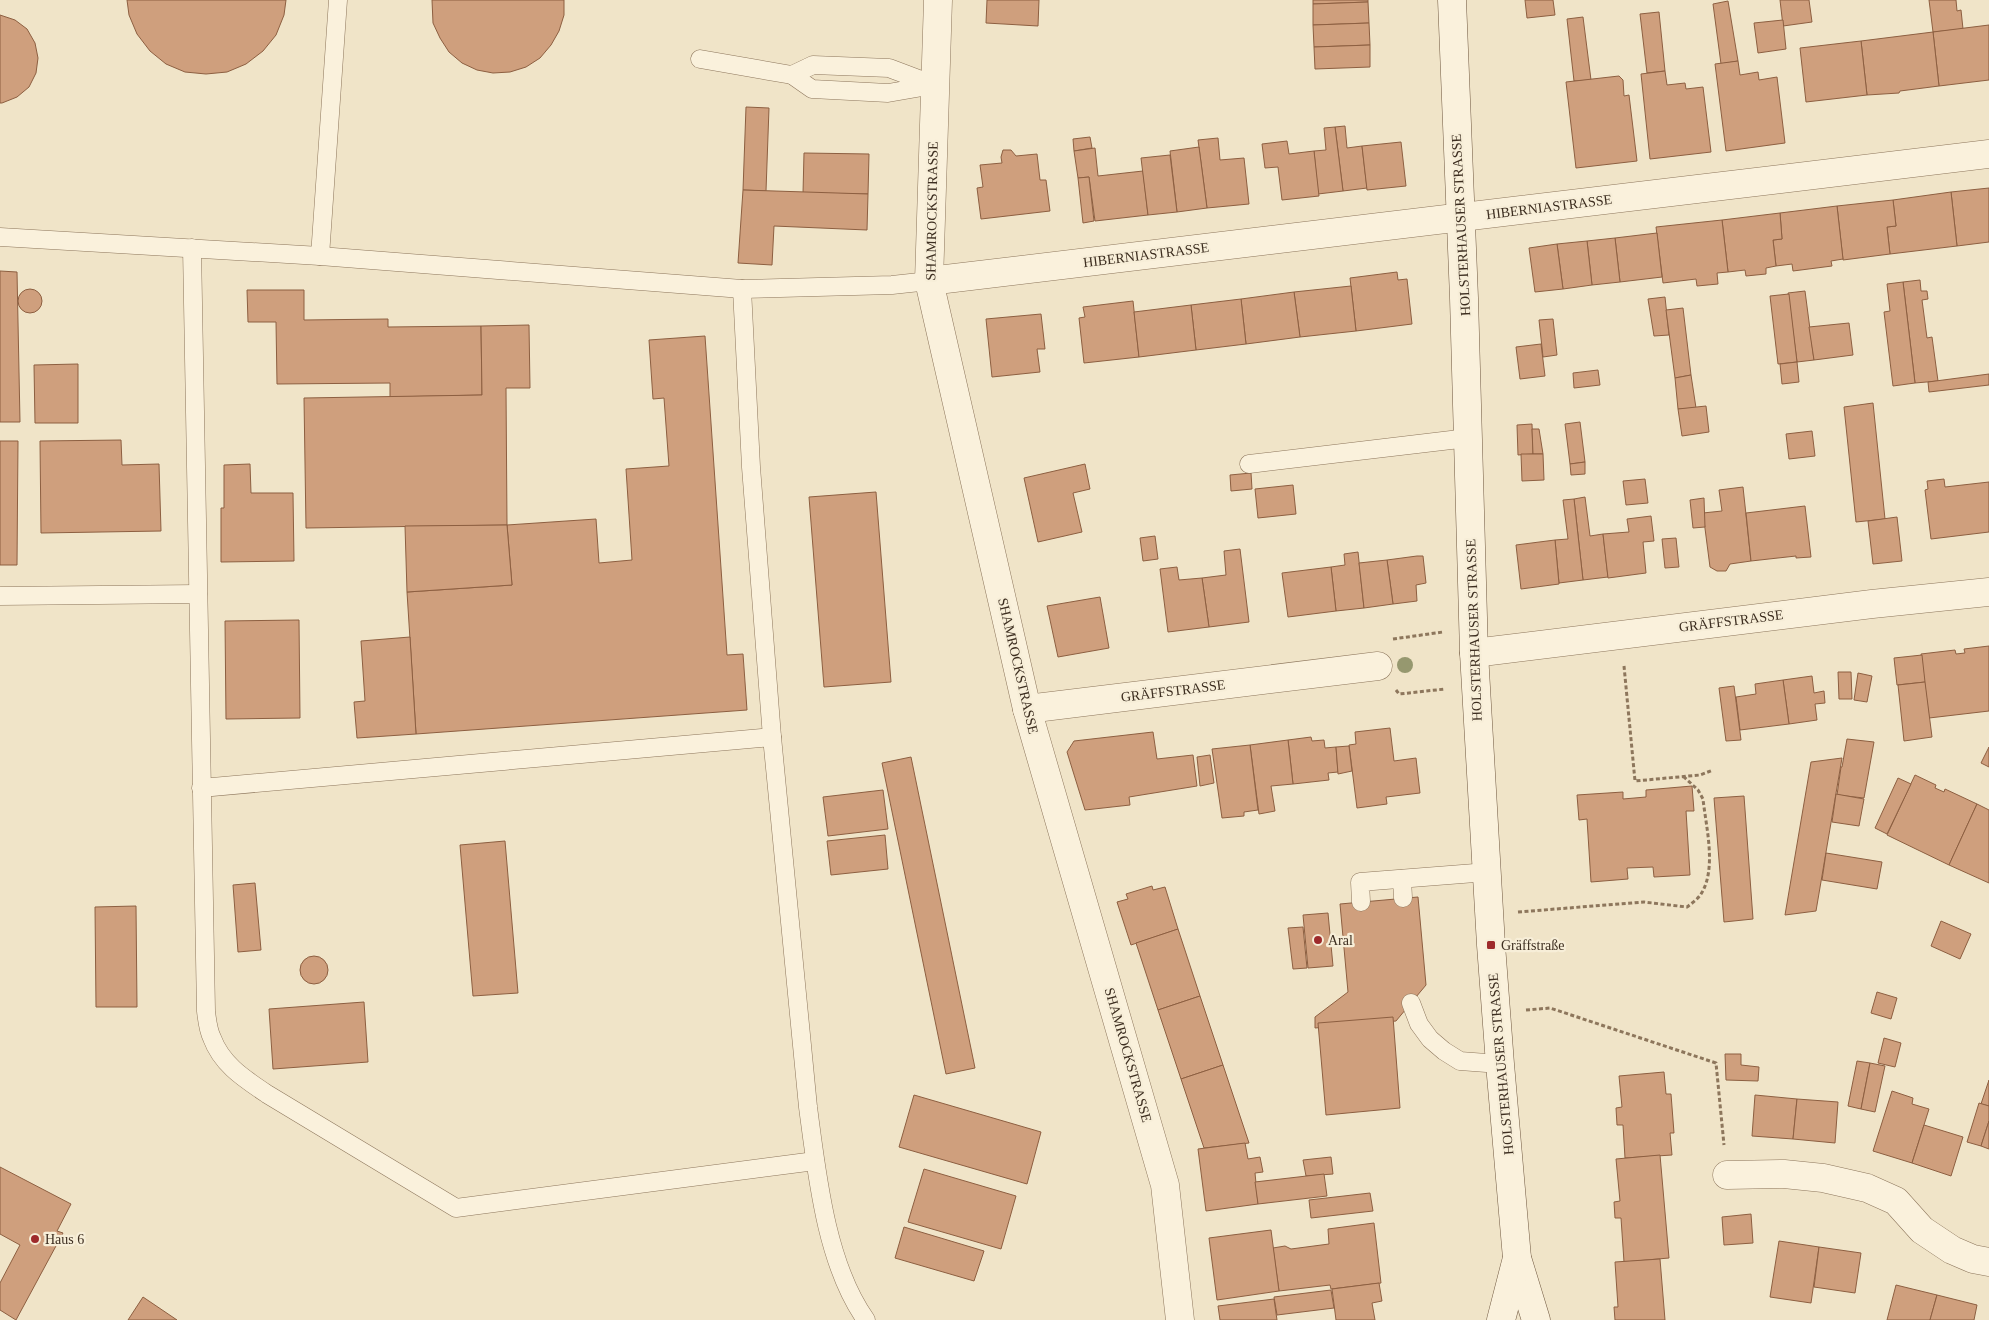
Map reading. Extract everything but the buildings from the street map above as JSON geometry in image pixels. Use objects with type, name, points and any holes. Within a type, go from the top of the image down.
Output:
[{"type":"street","name":"SHAMROCKSTRASSE","points":[[938,0],[929,281],[1027,709],[1165,1185],[1180,1320]]},
{"type":"street","name":"HOLSTERHAUSER STRASSE","points":[[1452,0],[1461,217],[1474,641],[1496,1013],[1517,1258],[1536,1320]]},
{"type":"street","name":"HIBERNIASTRASSE","points":[[929,281],[1989,154]]},
{"type":"street","name":"GRÄFFSTRASSE","points":[[1474,641],[1621,635],[1989,592]]},
{"type":"street","name":"GRÄFFSTRASSE","points":[[1027,709],[1378,666]]},
{"type":"street","points":[[1728,1175],[1784,1174],[1823,1178],[1868,1188],[1896,1201],[1922,1230],[1952,1250],[1973,1259],[1989,1262]]},
{"type":"street","name":"HOLSTERHAUSER STRASSE","points":[[1501,1320],[1517,1258]]},
{"type":"lane","points":[[320,256],[338,0]]},
{"type":"lane","points":[[700,58],[792,75],[812,89],[888,93],[934,85]]},
{"type":"lane","points":[[792,75],[813,65],[889,68],[934,85]]},
{"type":"lane","points":[[0,237],[320,256],[742,289],[892,285],[929,281]]},
{"type":"lane","points":[[192,248],[206,1011],[212,1038],[224,1061],[239,1076],[267,1094],[456,1208],[815,1160]]},
{"type":"lane","points":[[742,289],[751,467],[772,737],[807,1098],[815,1160],[830,1236],[837,1262],[853,1300],[866,1320]]},
{"type":"lane","points":[[1249,464],[1468,438]]},
{"type":"lane","points":[[0,596],[198,594]]},
{"type":"lane","points":[[201,788],[772,737]]},
{"type":"lane","points":[[1362,902],[1360,882],[1488,872]]},
{"type":"lane","points":[[1402,879],[1403,898]]},
{"type":"lane","points":[[1411,1003],[1419,1024],[1430,1039],[1444,1051],[1460,1061],[1500,1064]]},
{"type":"path","points":[[1621,635],[1635,781],[1700,775],[1713,770]]},
{"type":"path","points":[[1393,638],[1474,641]]},
{"type":"path","points":[[1399,694],[1476,686]]},
{"type":"path","points":[[1490,914],[1644,902],[1687,907],[1700,896],[1707,883],[1710,870],[1703,799],[1698,790],[1683,776]]},
{"type":"path","points":[[1496,1013],[1550,1008],[1716,1063],[1728,1175]]},
{"type":"place","name":"Aral","points":[[1318,940]]},
{"type":"place","name":"Gräffstraße","points":[[1491,945]]},
{"type":"place","name":"Haus 6","points":[[35,1239]]}]
